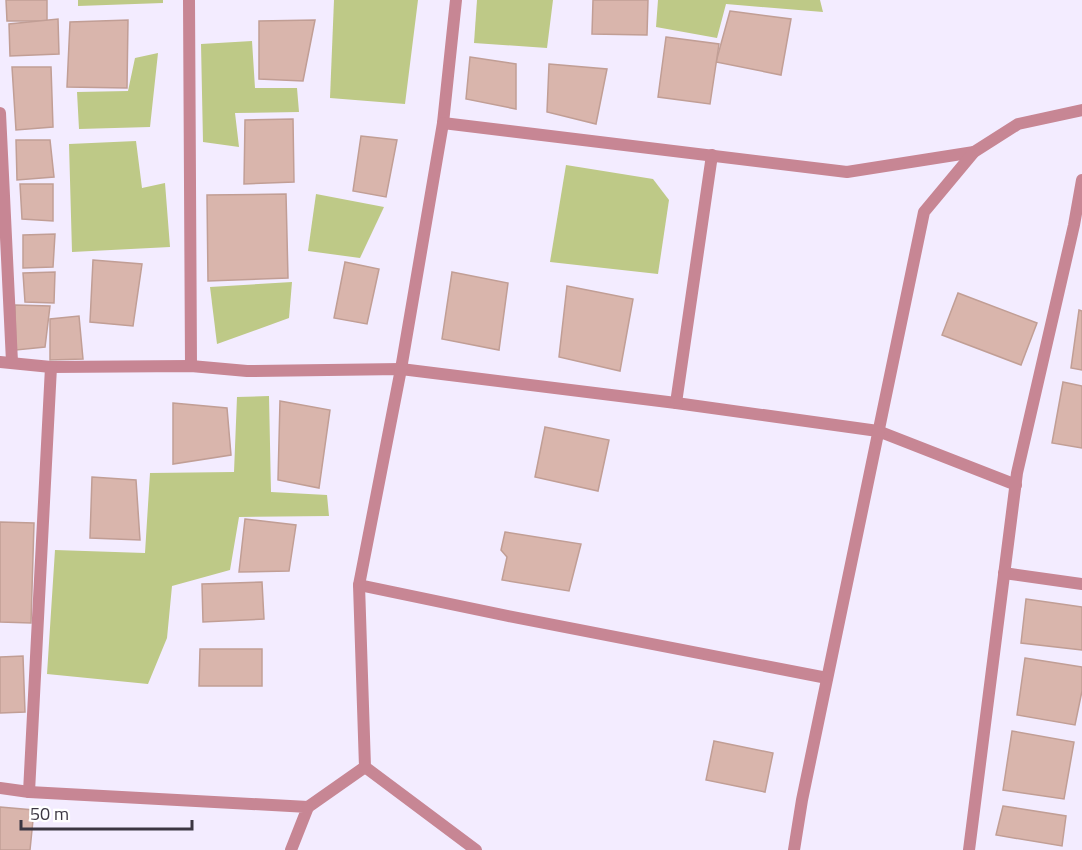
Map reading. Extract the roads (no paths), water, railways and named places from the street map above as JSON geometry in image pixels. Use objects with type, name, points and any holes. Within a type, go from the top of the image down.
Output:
[{"type":"street","points":[[189,0],[191,366]]},
{"type":"street","points":[[365,767],[359,585],[401,369],[443,123],[456,0]]},
{"type":"street","points":[[794,850],[827,678],[924,212],[974,152],[1018,124],[1082,110]]},
{"type":"street","points":[[0,113],[6,362],[51,367],[191,366],[247,371],[401,369],[878,431],[1016,485]]},
{"type":"street","points":[[443,123],[847,172],[974,152]]},
{"type":"street","points":[[676,403],[712,155]]},
{"type":"street","points":[[969,850],[1016,485],[1082,180]]},
{"type":"street","points":[[29,792],[51,367]]},
{"type":"street","points":[[1004,573],[1082,584]]},
{"type":"street","points":[[359,585],[827,678]]},
{"type":"street","points":[[291,850],[308,807],[365,767]]},
{"type":"street","points":[[365,767],[476,850]]},
{"type":"street","points":[[0,788],[29,792],[308,807]]}]
